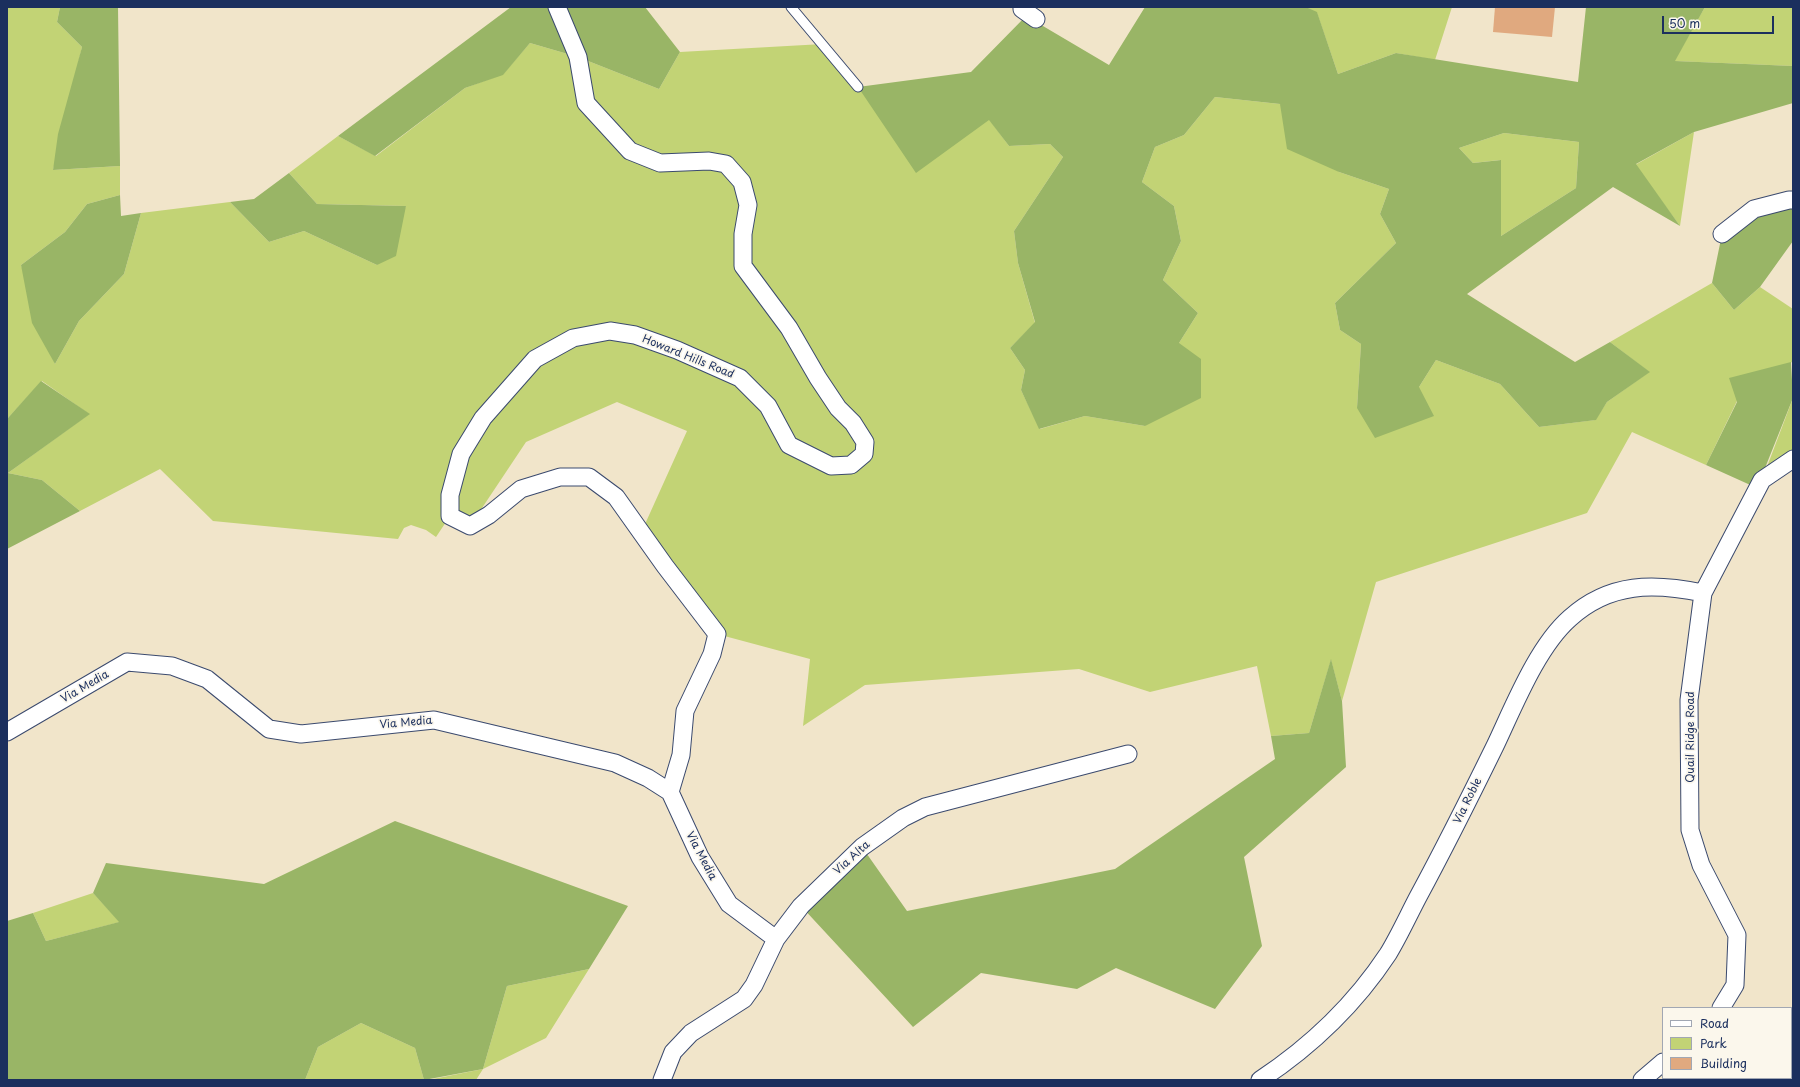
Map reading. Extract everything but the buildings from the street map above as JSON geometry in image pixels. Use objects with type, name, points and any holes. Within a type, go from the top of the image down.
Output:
[{"type":"street","name":"Howard Hills Road","points":[[557,7],[578,57],[586,104],[630,151],[660,163],[710,161],[726,164],[742,182],[748,205],[743,234],[743,266],[789,328],[818,378],[838,408],[853,423],[865,442],[864,454],[851,465],[831,466],[789,445],[768,406],[740,378],[677,350],[642,337],[610,331],[573,338],[535,359],[483,418],[461,454],[450,495],[450,516],[470,526],[489,515],[521,489],[560,477],[589,477],[616,497],[665,566],[717,634],[712,654],[685,711],[681,755],[670,792]]},
{"type":"street","points":[[1022,7],[1022,9],[1036,19]]},
{"type":"street","points":[[1722,234],[1754,209],[1793,200]]},
{"type":"street","name":"Quail Ridge Road","points":[[1722,1007],[1735,985],[1737,934],[1701,865],[1690,830],[1689,700],[1704,592],[1762,480],[1793,459]]},
{"type":"street","name":"Via Roble","points":[[1260,1080],[1292,1057],[1344,1010],[1388,953],[1444,848],[1515,704],[1543,651],[1553,636],[1570,618],[1587,605],[1606,596],[1625,590],[1643,586],[1674,587],[1704,592]]},
{"type":"street","name":"Via Media","points":[[7,732],[127,662],[172,666],[207,679],[269,729],[300,734],[434,720],[614,764],[648,778],[670,792],[700,857],[729,904],[776,939]]},
{"type":"street","name":"Via Alta","points":[[662,1080],[673,1052],[691,1033],[744,999],[754,985],[776,939],[801,906],[862,847],[903,818],[925,807],[1128,754]]},
{"type":"street","points":[[1642,1080],[1662,1063]]},
{"type":"lane","points":[[791,7],[858,87]]},
{"type":"green space","points":[[7,7],[60,7],[57,22],[82,47],[53,170],[120,166],[120,195],[87,204],[65,232],[21,265],[55,364],[79,321],[124,274],[141,213],[230,202],[269,242],[304,231],[377,265],[406,206],[317,204],[289,173],[338,136],[376,156],[465,88],[503,74],[530,43],[578,57],[659,89],[680,52],[823,44],[858,87],[989,119],[1009,146],[1050,144],[1063,157],[1014,231],[1018,263],[1035,323],[1010,348],[1025,370],[1021,390],[1040,429],[1085,416],[1145,426],[1179,343],[1198,313],[1163,280],[1181,241],[1174,206],[1142,182],[1155,147],[1184,135],[1215,97],[1280,104],[1339,172],[1389,189],[1380,214],[1396,243],[1335,303],[1340,330],[1361,344],[1357,408],[1419,387],[1436,360],[1500,384],[1539,427],[1595,420],[1607,402],[1649,372],[1610,342],[1712,283],[1734,310],[1760,287],[1793,309],[1793,372],[1792,362],[1737,401],[1706,465],[1632,432],[1587,513],[1376,582],[1342,701],[1331,660],[1309,733],[1271,736],[1257,666],[1150,692],[1079,669],[865,685],[803,726],[810,659],[717,634],[641,533],[687,431],[617,402],[526,442],[470,526],[450,516],[436,537],[426,530],[411,525],[404,528],[398,539],[213,521],[160,469],[80,511],[42,480],[8,473],[89,414],[42,381],[7,419]]},
{"type":"green space","points":[[60,7],[118,7],[120,166],[53,170],[58,134],[82,47],[57,22]]},
{"type":"green space","points":[[511,7],[645,7],[680,52],[659,89],[578,57],[530,43],[503,75],[465,88],[375,156],[338,136]]},
{"type":"green space","points":[[1145,7],[1306,7],[1317,12],[1338,74],[1396,53],[1578,82],[1586,7],[1705,7],[1675,61],[1793,66],[1793,103],[1694,132],[1636,164],[1680,226],[1613,187],[1467,294],[1575,362],[1610,342],[1650,372],[1607,402],[1596,420],[1539,427],[1500,384],[1436,360],[1419,387],[1434,416],[1375,438],[1357,408],[1361,344],[1340,330],[1335,303],[1396,243],[1380,214],[1389,189],[1339,172],[1287,149],[1280,104],[1215,97],[1184,135],[1155,147],[1142,182],[1174,206],[1181,241],[1163,280],[1198,313],[1179,343],[1201,359],[1201,398],[1145,426],[1085,416],[1039,429],[1021,390],[1025,370],[1010,348],[1035,322],[1018,263],[1014,231],[1063,157],[1050,144],[1009,146],[989,120],[916,173],[858,87],[971,72],[1026,16],[1109,65]],"holes":[[[1504,133],[1579,142],[1576,188],[1501,236],[1501,160],[1473,163],[1459,148]]]},
{"type":"green space","points":[[1306,7],[1452,7],[1435,60],[1396,53],[1338,74],[1317,13]]},
{"type":"green space","points":[[1705,7],[1793,7],[1793,66],[1674,61]]},
{"type":"green space","points":[[1694,132],[1680,226],[1635,165]]},
{"type":"green space","points":[[1504,133],[1579,142],[1576,188],[1501,236],[1500,160],[1473,163],[1459,148]]},
{"type":"green space","points":[[289,173],[317,204],[406,206],[396,256],[377,265],[304,231],[269,242],[230,202],[254,199]]},
{"type":"green space","points":[[120,195],[121,216],[141,213],[124,274],[79,321],[55,364],[32,323],[21,265],[65,232],[87,204]]},
{"type":"green space","points":[[1793,200],[1793,241],[1760,287],[1734,310],[1712,283],[1722,234]]},
{"type":"green space","points":[[1791,362],[1793,398],[1757,488],[1706,465],[1737,402],[1729,378]]},
{"type":"green space","points":[[41,381],[90,414],[8,473],[42,480],[80,511],[7,549],[7,419]]},
{"type":"green space","points":[[1793,398],[1793,459],[1762,480]]},
{"type":"green space","points":[[1331,659],[1342,701],[1346,767],[1244,857],[1262,946],[1215,1009],[1116,968],[1077,989],[981,973],[913,1027],[801,906],[862,847],[907,911],[1115,869],[1275,759],[1271,736],[1309,733]]},
{"type":"green space","points":[[395,821],[628,906],[589,969],[507,986],[483,1069],[424,1080],[415,1048],[361,1023],[318,1047],[305,1080],[7,1080],[7,921],[33,913],[46,941],[119,922],[93,893],[106,863],[264,884]]},
{"type":"green space","points":[[93,893],[120,922],[46,941],[33,913]]},
{"type":"green space","points":[[589,969],[546,1038],[483,1069],[507,986]]},
{"type":"green space","points":[[361,1023],[415,1048],[424,1080],[305,1080],[318,1047]]},
{"type":"green space","points":[[483,1069],[476,1080],[428,1080]]}]
